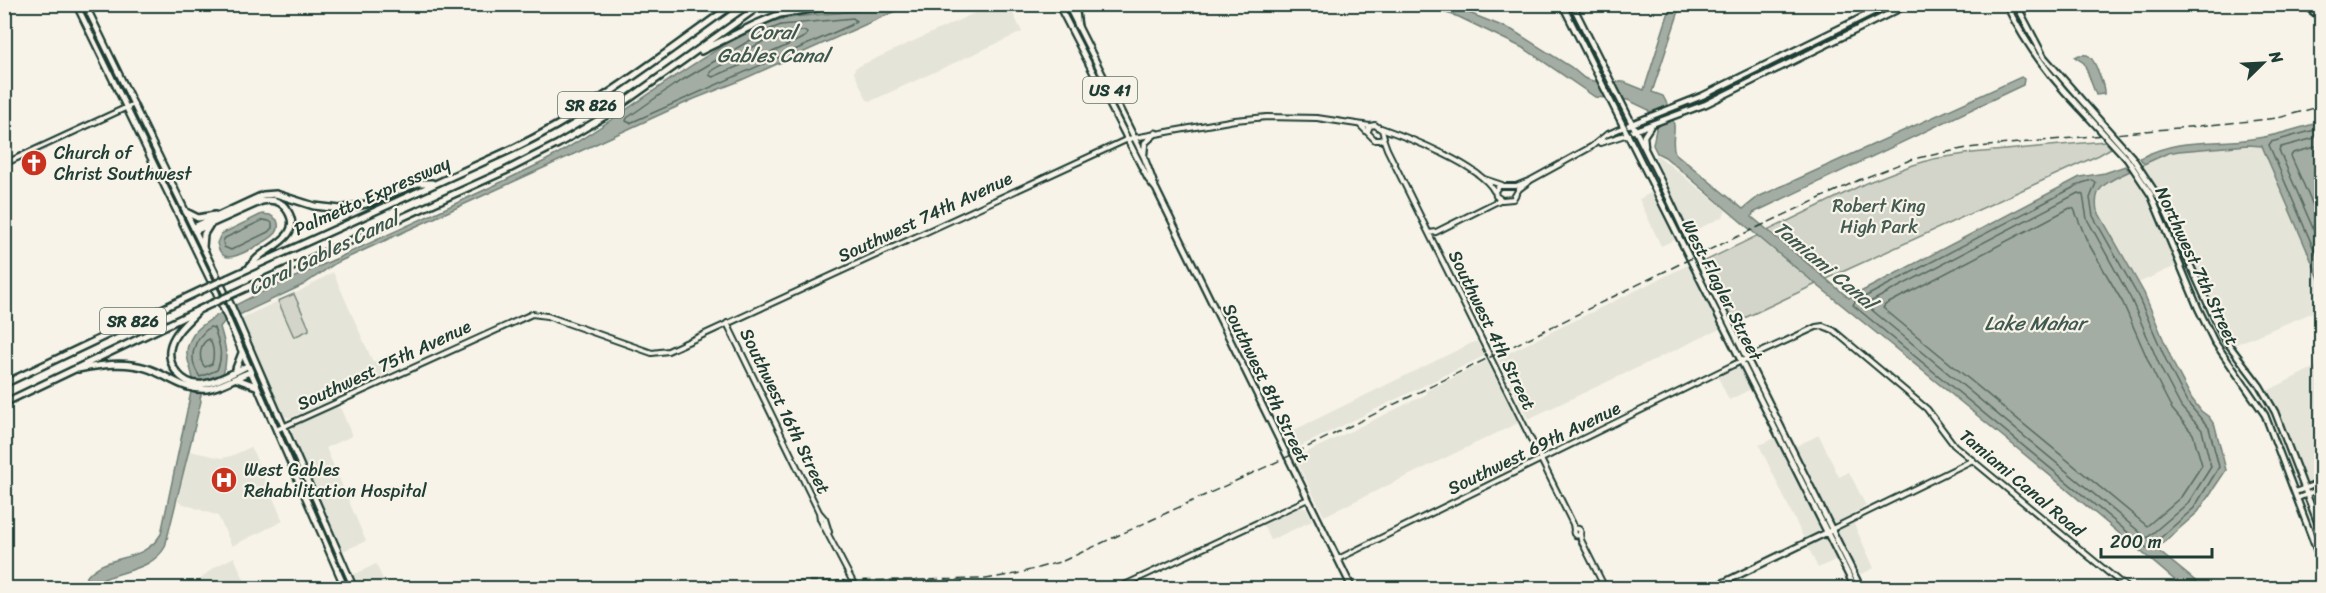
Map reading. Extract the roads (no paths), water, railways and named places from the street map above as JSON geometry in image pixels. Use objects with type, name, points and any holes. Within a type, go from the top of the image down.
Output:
[{"type":"highway","name":"Palmetto Expressway","points":[[4,384],[247,269],[520,145],[566,121],[734,4]]},
{"type":"highway","name":"Palmetto Expressway","points":[[4,403],[203,307],[541,153],[599,119],[762,4]]},
{"type":"highway","points":[[678,64],[772,17],[796,10],[843,4]]},
{"type":"highway","points":[[1075,4],[1078,27]]},
{"type":"highway","points":[[2304,4],[2321,17]]},
{"type":"highway","points":[[195,229],[216,215],[263,195],[276,194],[314,206],[340,209],[366,204],[418,183],[436,183]]},
{"type":"highway","points":[[195,229],[266,200],[277,202],[286,208],[291,223],[288,234],[278,246],[261,255],[247,269]]},
{"type":"highway","points":[[186,212],[198,218],[216,215]]},
{"type":"highway","points":[[204,247],[204,234],[210,224]]},
{"type":"highway","points":[[189,385],[175,370],[170,350],[176,335],[203,307]]},
{"type":"highway","points":[[235,375],[242,353]]},
{"type":"highway","points":[[67,371],[130,364],[151,369],[189,385],[206,387],[248,369]]},
{"type":"highway","points":[[235,375],[256,386]]},
{"type":"main road","points":[[76,4],[230,323],[248,369],[345,588]]},
{"type":"main road","points":[[85,4],[232,306],[354,588]]},
{"type":"main road","points":[[1057,4],[1065,16]]},
{"type":"main road","points":[[1065,4],[1065,16]]},
{"type":"main road","name":"Southwest 8th Street","points":[[1065,4],[1096,62],[1148,179],[1156,189]]},
{"type":"main road","name":"West Flagler Street","points":[[1562,4],[1860,588]]},
{"type":"main road","name":"West Flagler Street","points":[[1572,4],[1646,151],[1712,295]]},
{"type":"main road","points":[[1624,127],[1702,96],[1889,4]]},
{"type":"main road","points":[[1628,134],[1706,104],[1909,4]]},
{"type":"main road","name":"Northwest 7th Street","points":[[2006,4],[2037,60],[2130,158],[2161,201],[2223,337],[2275,412],[2322,534]]},
{"type":"main road","name":"Northwest 7th Street","points":[[2016,4],[2044,57],[2082,106]]},
{"type":"main road","points":[[1875,11],[1879,20]]},
{"type":"main road","points":[[1568,15],[1580,21]]},
{"type":"main road","name":"Southwest 8th Street","points":[[1065,16],[1131,138],[1144,157],[1156,189],[1352,588]]},
{"type":"main road","points":[[1828,34],[1832,42]]},
{"type":"main road","points":[[1086,57],[1096,62]]},
{"type":"main road","points":[[1780,58],[1784,66]]},
{"type":"main road","points":[[1734,81],[1737,89]]},
{"type":"main road","points":[[1702,96],[1706,104]]},
{"type":"main road","points":[[1646,151],[1644,136],[1652,125]]},
{"type":"main road","points":[[1144,157],[1145,143],[1156,133]]},
{"type":"main road","name":"Northwest 7th Street","points":[[2130,158],[2151,195],[2214,341],[2265,415],[2322,564]]},
{"type":"main road","points":[[187,233],[195,229]]},
{"type":"main road","points":[[248,369],[257,365]]},
{"type":"main road","points":[[1712,588],[1830,530]]},
{"type":"main road","name":"West Flagler Street","points":[[1830,530],[1855,588]]},
{"type":"street","points":[[4,164],[134,104]]},
{"type":"street","name":"Southwest 74th Avenue","points":[[503,326],[527,315],[540,314],[656,353],[671,350],[1131,138],[1246,119],[1274,117],[1325,119],[1370,126]]},
{"type":"street","points":[[1360,125],[1378,141],[1394,134]]},
{"type":"street","points":[[1368,131],[1370,126],[1375,125],[1439,152],[1484,179],[1514,186],[1531,180],[1599,143],[1628,134]]},
{"type":"street","points":[[1599,143],[1606,135],[1624,127]]},
{"type":"street","points":[[1381,128],[1384,137]]},
{"type":"street","name":"Southwest 4th Street","points":[[1384,137],[1387,149],[1605,588]]},
{"type":"street","name":"Southwest 4th Street","points":[[1378,141],[1387,149]]},
{"type":"street","points":[[1484,179],[1500,200]]},
{"type":"street","points":[[1429,233],[1436,232],[1500,200],[1513,199],[1531,180]]},
{"type":"street","points":[[1488,205],[1497,187],[1503,185]]},
{"type":"street","points":[[1514,186],[1518,192]]},
{"type":"street","name":"Southwest 16th Street","points":[[727,323],[819,512],[825,519],[856,588]]},
{"type":"street","name":"Southwest 75th Avenue","points":[[276,430],[503,326]]},
{"type":"street","name":"Southwest 69th Avenue","points":[[1338,559],[1744,360],[1816,327],[1823,326]]},
{"type":"street","name":"Tamiami Canal Road","points":[[1823,326],[1833,330],[1927,409],[1950,441],[2127,588]]},
{"type":"street","points":[[1830,530],[1973,460]]},
{"type":"street","points":[[2298,498],[2322,482]]},
{"type":"street","points":[[2295,492],[2322,488]]},
{"type":"street","points":[[1118,588],[1308,499]]},
{"type":"water","name":"Coral Gables Canal","points":[[889,5],[909,5],[694,99],[336,263],[303,285],[224,322],[220,327],[226,350],[225,368],[223,374],[206,381],[200,398],[165,547],[160,554],[145,565],[80,588],[97,568],[142,552],[161,534],[193,384],[187,357],[188,347],[193,335],[202,326],[262,292],[545,161],[600,128],[707,56],[763,25],[785,19],[876,9]]},
{"type":"water","name":"Lake Mahar","points":[[1421,5],[1449,5],[1512,30],[1571,67],[1584,78],[1593,81],[1624,82],[1644,90],[1671,5],[1681,5],[1652,92],[1663,96],[1670,110],[1674,125],[1675,153],[1743,209],[1758,197],[2021,77],[2024,79],[2023,85],[1753,213],[1752,217],[1849,298],[2080,177],[2105,173],[2125,166],[2130,171],[2100,189],[2096,202],[2097,210],[2144,293],[2174,365],[2192,399],[2215,426],[2226,470],[2198,512],[2156,549],[2204,588],[2184,588],[1665,157],[1657,153],[1653,145],[1656,129],[1654,118],[1647,109],[1628,100],[1595,97],[1525,49],[1459,17]]},
{"type":"water","points":[[2087,55],[2091,58],[2099,74],[2104,94],[2096,95],[2084,63],[2075,57]]},
{"type":"water","points":[[2321,122],[2321,283],[2262,146],[2248,145],[2179,151],[2168,153],[2144,164],[2140,158],[2156,151],[2185,144],[2266,137]]},
{"type":"water","points":[[262,214],[270,215],[277,220],[278,230],[273,236],[238,255],[228,257],[222,254],[217,243],[221,234]]},
{"type":"railway","points":[[701,588],[758,582],[986,579],[1016,574],[1063,561],[1283,459],[1696,256],[1859,180],[1913,159],[1967,148],[2278,118],[2322,106]]},
{"type":"place","name":"Church of Christ Southwest","points":[[34,163]]},
{"type":"place","name":"West Gables Rehabilitation Hospital","points":[[224,480]]},
{"type":"park label","name":"Robert King High Park","points":[[1879,216]]},
{"type":"water label","name":"Tamiami Canal","points":[[1825,265]]}]
